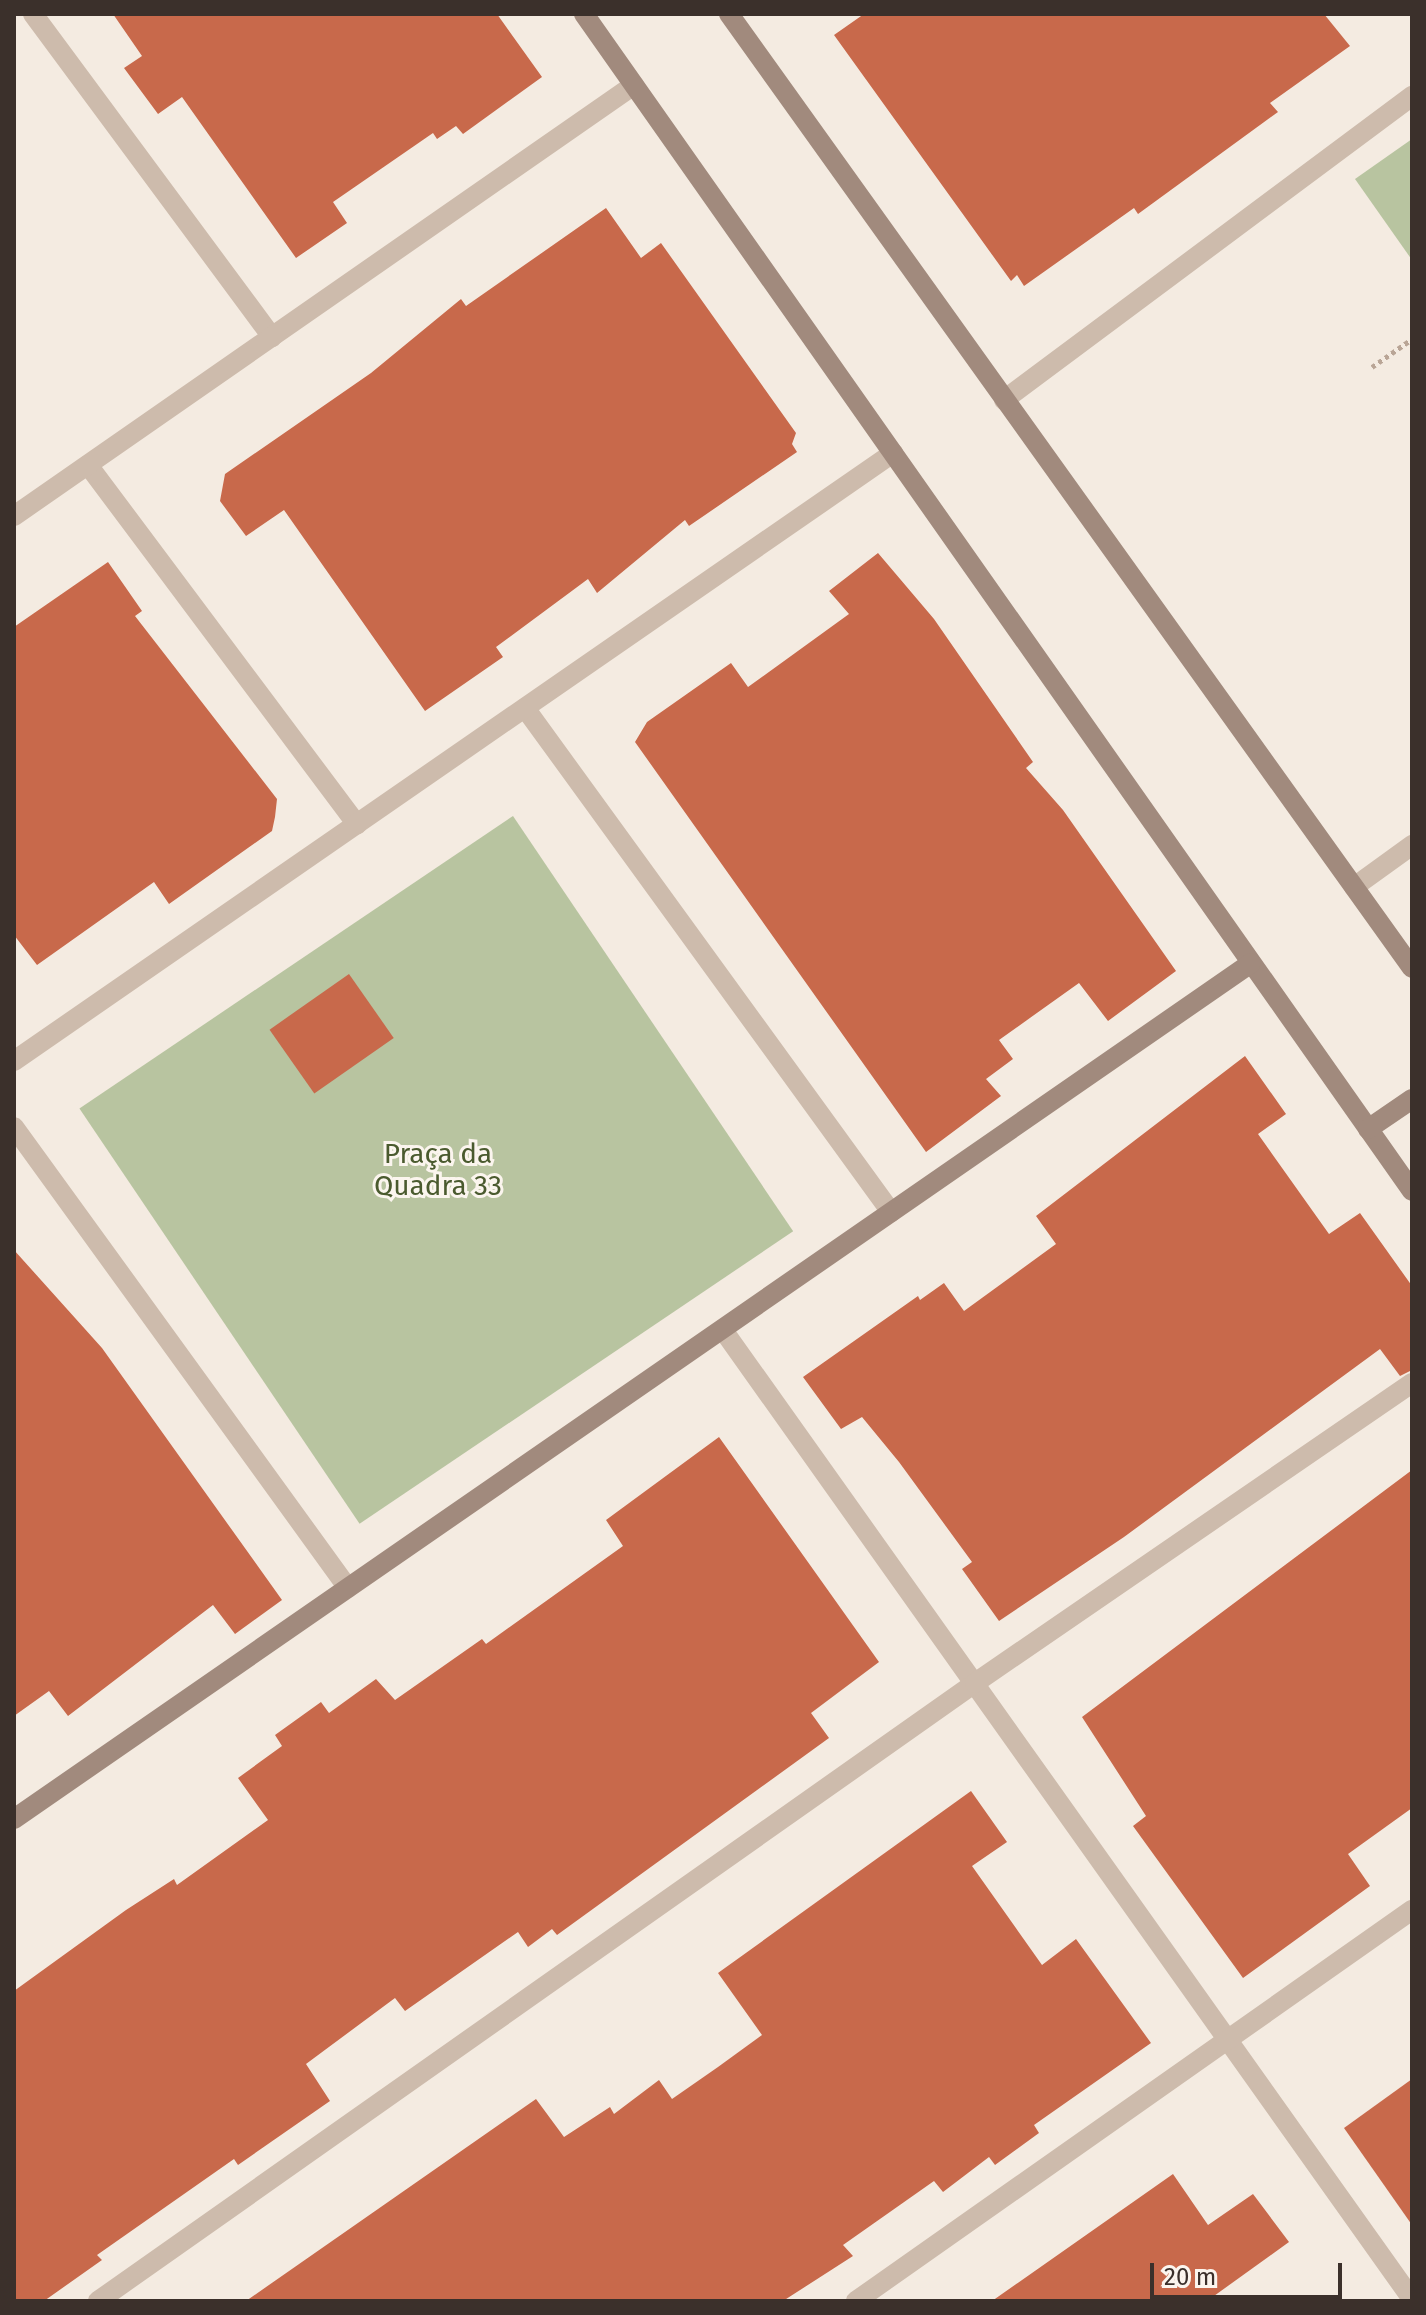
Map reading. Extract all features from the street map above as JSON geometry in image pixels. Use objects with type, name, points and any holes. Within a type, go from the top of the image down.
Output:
[{"type":"street","points":[[33,14],[272,337]]},
{"type":"street","points":[[584,14],[1412,1191]]},
{"type":"street","points":[[729,14],[1412,968]]},
{"type":"street","points":[[14,516],[634,85]]},
{"type":"street","points":[[1004,400],[1412,96]]},
{"type":"street","points":[[14,1061],[893,453]]},
{"type":"street","points":[[88,465],[357,824]]},
{"type":"street","points":[[525,708],[891,1212]]},
{"type":"street","points":[[1354,887],[1412,845]]},
{"type":"street","points":[[14,1819],[1251,963]]},
{"type":"street","points":[[1368,1129],[1412,1099]]},
{"type":"street","points":[[14,1127],[348,1588]]},
{"type":"street","points":[[723,1330],[1412,2299]]},
{"type":"street","points":[[98,2301],[975,1683],[1412,1383]]},
{"type":"street","points":[[856,2301],[1412,1910]]},
{"type":"path","points":[[1372,367],[1412,339]]},
{"type":"green space","points":[[1412,139],[1412,260],[1355,179]]},
{"type":"green space","name":"Praça da Quadra 33","points":[[513,816],[793,1231],[360,1524],[79,1108]]},
{"type":"building","points":[[113,14],[497,14],[542,77],[463,134],[456,126],[437,139],[433,133],[333,202],[347,223],[296,258],[182,97],[158,114],[124,68],[142,56]]},
{"type":"building","points":[[864,14],[1324,14],[1350,46],[1270,103],[1278,112],[1138,214],[1134,208],[1024,286],[1017,275],[1011,281],[834,35]]},
{"type":"building","points":[[606,208],[641,258],[661,243],[796,433],[792,444],[797,452],[689,526],[685,520],[597,593],[588,579],[496,647],[503,657],[425,711],[284,510],[246,536],[220,501],[225,474],[371,373],[461,299],[466,306]]},
{"type":"building","points":[[878,553],[934,619],[1033,762],[1026,768],[1063,810],[1176,971],[1108,1021],[1079,983],[999,1040],[1013,1059],[986,1079],[1001,1096],[926,1152],[635,742],[647,722],[731,663],[748,687],[849,614],[829,591]]},
{"type":"building","points":[[108,562],[142,611],[135,616],[277,799],[275,817],[272,831],[169,904],[154,882],[37,965],[14,935],[14,627]]},
{"type":"building","points":[[349,974],[394,1038],[314,1094],[270,1030]]},
{"type":"building","points":[[1245,1056],[1286,1114],[1258,1134],[1329,1234],[1360,1213],[1412,1286],[1412,1370],[1400,1376],[1380,1349],[1124,1537],[999,1621],[962,1569],[972,1562],[899,1462],[862,1417],[841,1429],[803,1377],[918,1296],[920,1300],[944,1283],[964,1311],[1056,1244],[1036,1216]]},
{"type":"building","points":[[14,1250],[102,1348],[282,1600],[235,1634],[213,1605],[68,1716],[49,1691],[14,1716]]},
{"type":"building","points":[[719,1437],[879,1662],[811,1713],[829,1738],[557,1935],[552,1929],[528,1947],[518,1932],[405,2011],[395,1998],[306,2064],[330,2101],[238,2165],[234,2159],[97,2255],[102,2260],[44,2301],[14,2301],[14,1991],[126,1910],[174,1879],[177,1885],[268,1820],[238,1778],[282,1746],[275,1735],[321,1702],[329,1713],[376,1679],[395,1700],[482,1639],[486,1644],[623,1546],[606,1520]]},
{"type":"building","points":[[1412,1470],[1412,1808],[1348,1854],[1370,1886],[1243,1978],[1133,1826],[1146,1816],[1082,1717]]},
{"type":"building","points":[[971,1791],[1007,1842],[972,1866],[1042,1965],[1076,1939],[1151,2043],[1034,2125],[1039,2133],[995,2165],[989,2157],[943,2192],[934,2181],[843,2245],[853,2256],[783,2301],[246,2301],[536,2099],[564,2137],[610,2107],[614,2114],[659,2080],[672,2099],[718,2067],[762,2035],[718,1973]]},
{"type":"building","points":[[1412,2079],[1412,2225],[1344,2128]]},
{"type":"building","points":[[1173,2174],[1208,2225],[1253,2194],[1289,2242],[1207,2301],[992,2301]]}]
